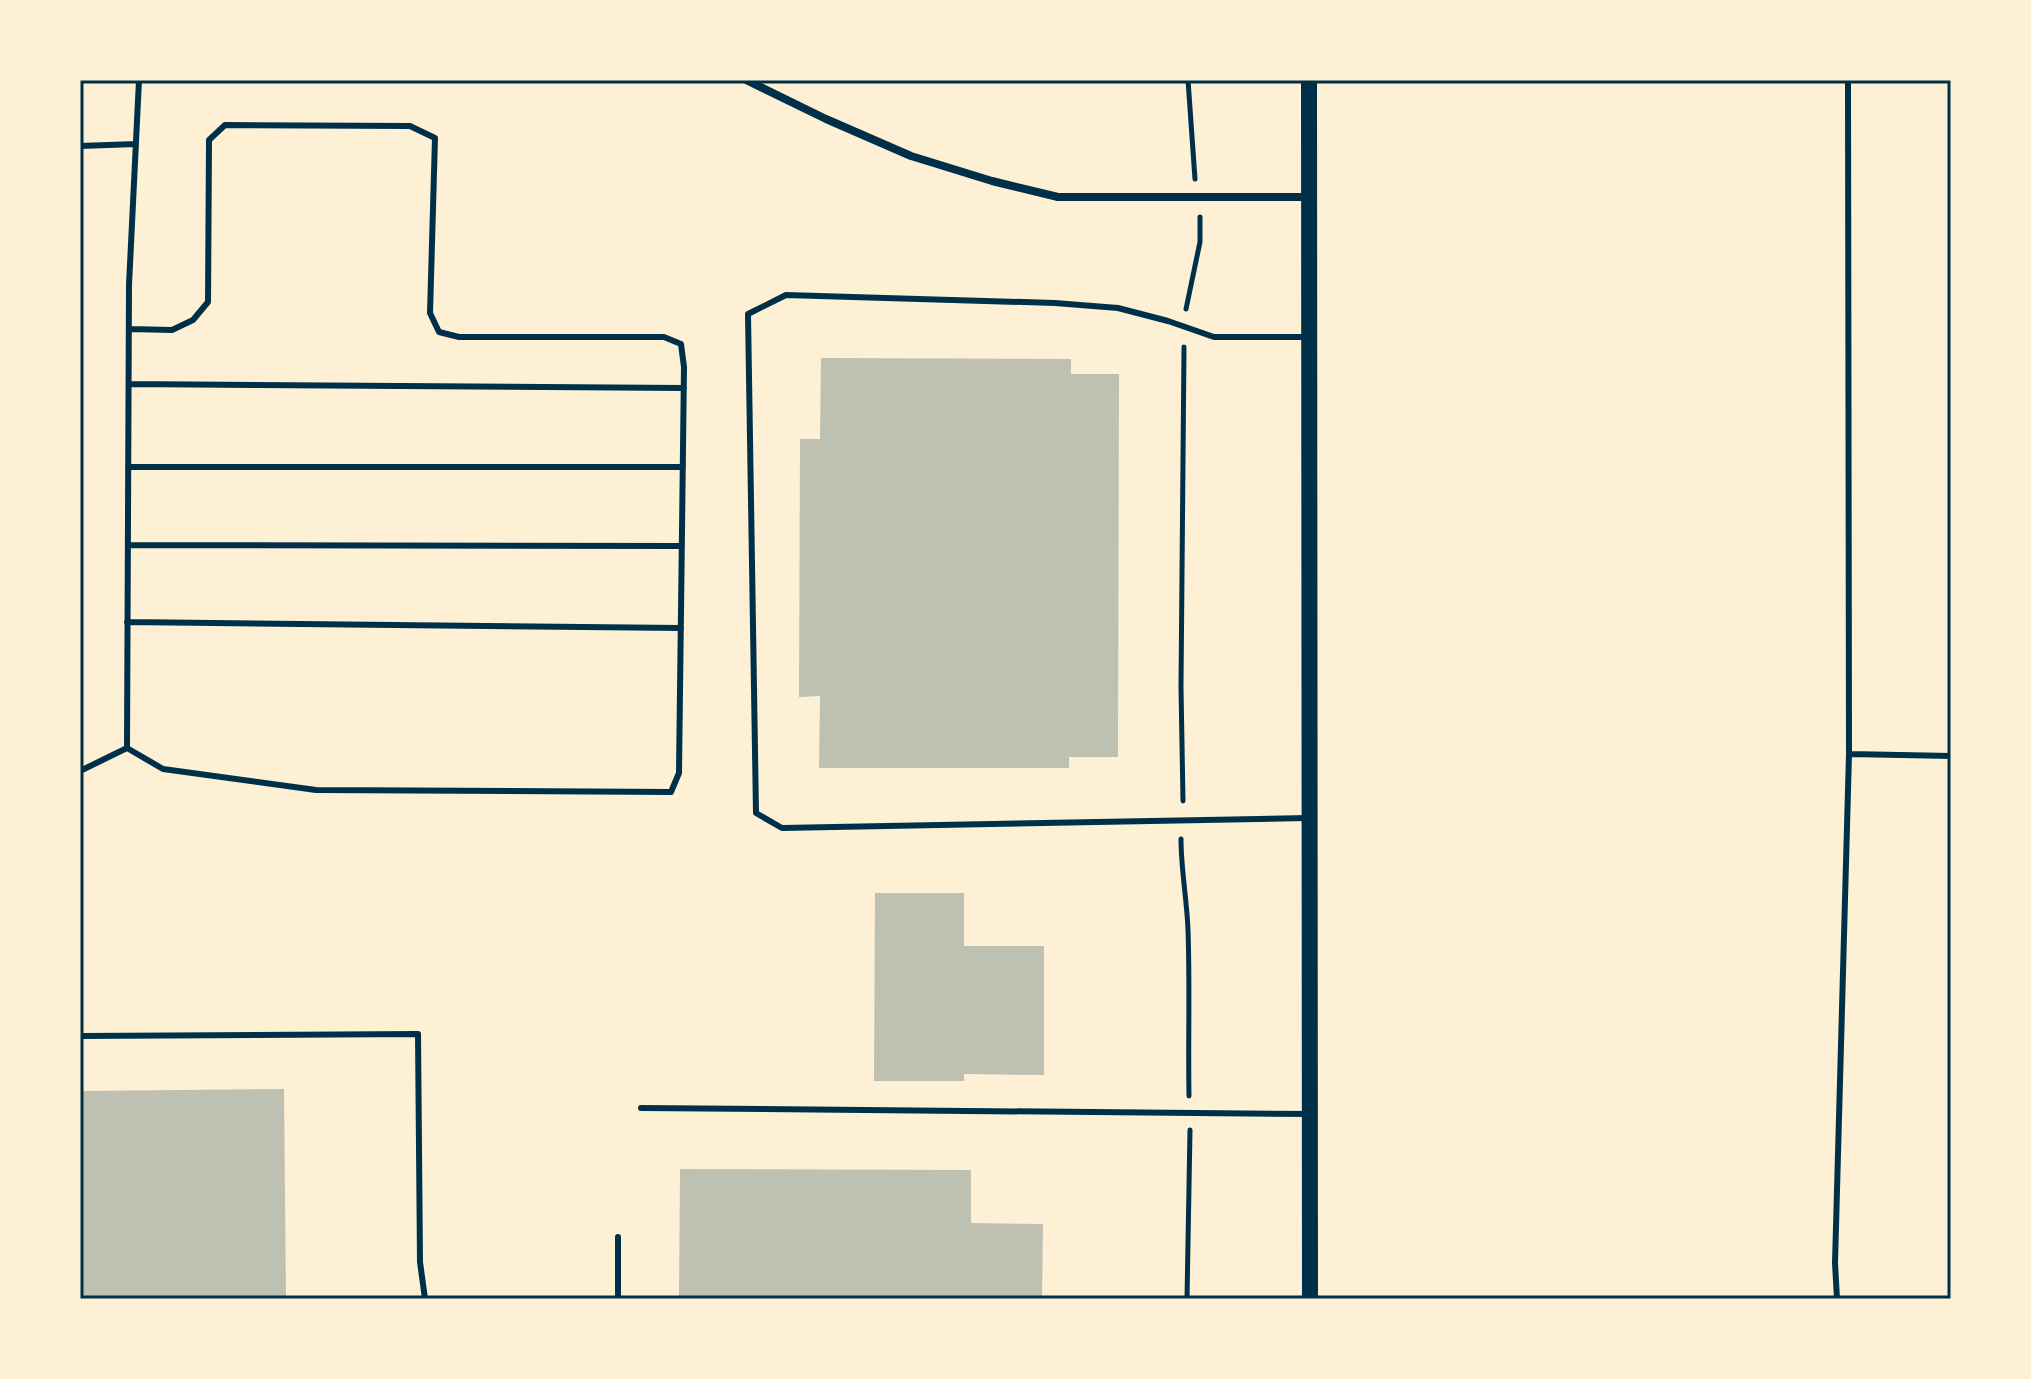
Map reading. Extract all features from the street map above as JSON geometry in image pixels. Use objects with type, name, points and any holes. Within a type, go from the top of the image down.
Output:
[{"type":"main road","points":[[1309,80],[1310,1299]]},
{"type":"street","points":[[746,80],[911,156],[1058,197],[1310,197]]},
{"type":"lane","points":[[127,748],[129,285],[139,80]]},
{"type":"lane","points":[[1837,1299],[1835,1263],[1849,754],[1848,80]]},
{"type":"lane","points":[[127,748],[163,769],[316,790],[671,792],[679,773],[684,388],[681,344],[664,337],[459,337],[439,332],[430,313],[435,138],[410,126],[225,125],[209,140],[208,302],[193,320],[172,330],[129,329]]},
{"type":"lane","points":[[80,146],[136,144]]},
{"type":"lane","points":[[1309,337],[1214,337],[1118,308],[1055,303],[786,295],[748,314],[756,813],[782,828],[1310,817]]},
{"type":"lane","points":[[129,384],[684,388]]},
{"type":"lane","points":[[128,467],[683,467]]},
{"type":"lane","points":[[128,545],[682,546]]},
{"type":"lane","points":[[127,622],[681,628]]},
{"type":"lane","points":[[80,771],[127,748]]},
{"type":"lane","points":[[1849,754],[1951,756]]},
{"type":"lane","points":[[80,1036],[418,1034],[420,1262],[425,1299]]},
{"type":"lane","points":[[641,1108],[1310,1114]]},
{"type":"lane","points":[[618,1237],[618,1299]]},
{"type":"path","points":[[1187,1299],[1190,981],[1182,869],[1181,671],[1185,327],[1201,225],[1188,80]]},
{"type":"building","points":[[821,358],[1071,359],[1071,374],[1119,374],[1118,757],[1069,757],[1069,768],[819,768],[820,696],[799,697],[800,439],[820,439]]},
{"type":"building","points":[[875,893],[964,893],[964,946],[1044,946],[1044,1075],[964,1074],[964,1081],[874,1081]]},
{"type":"building","points":[[284,1089],[286,1299],[80,1299],[80,1091]]},
{"type":"building","points":[[680,1169],[971,1170],[971,1223],[1043,1224],[1042,1299],[679,1299]]}]
